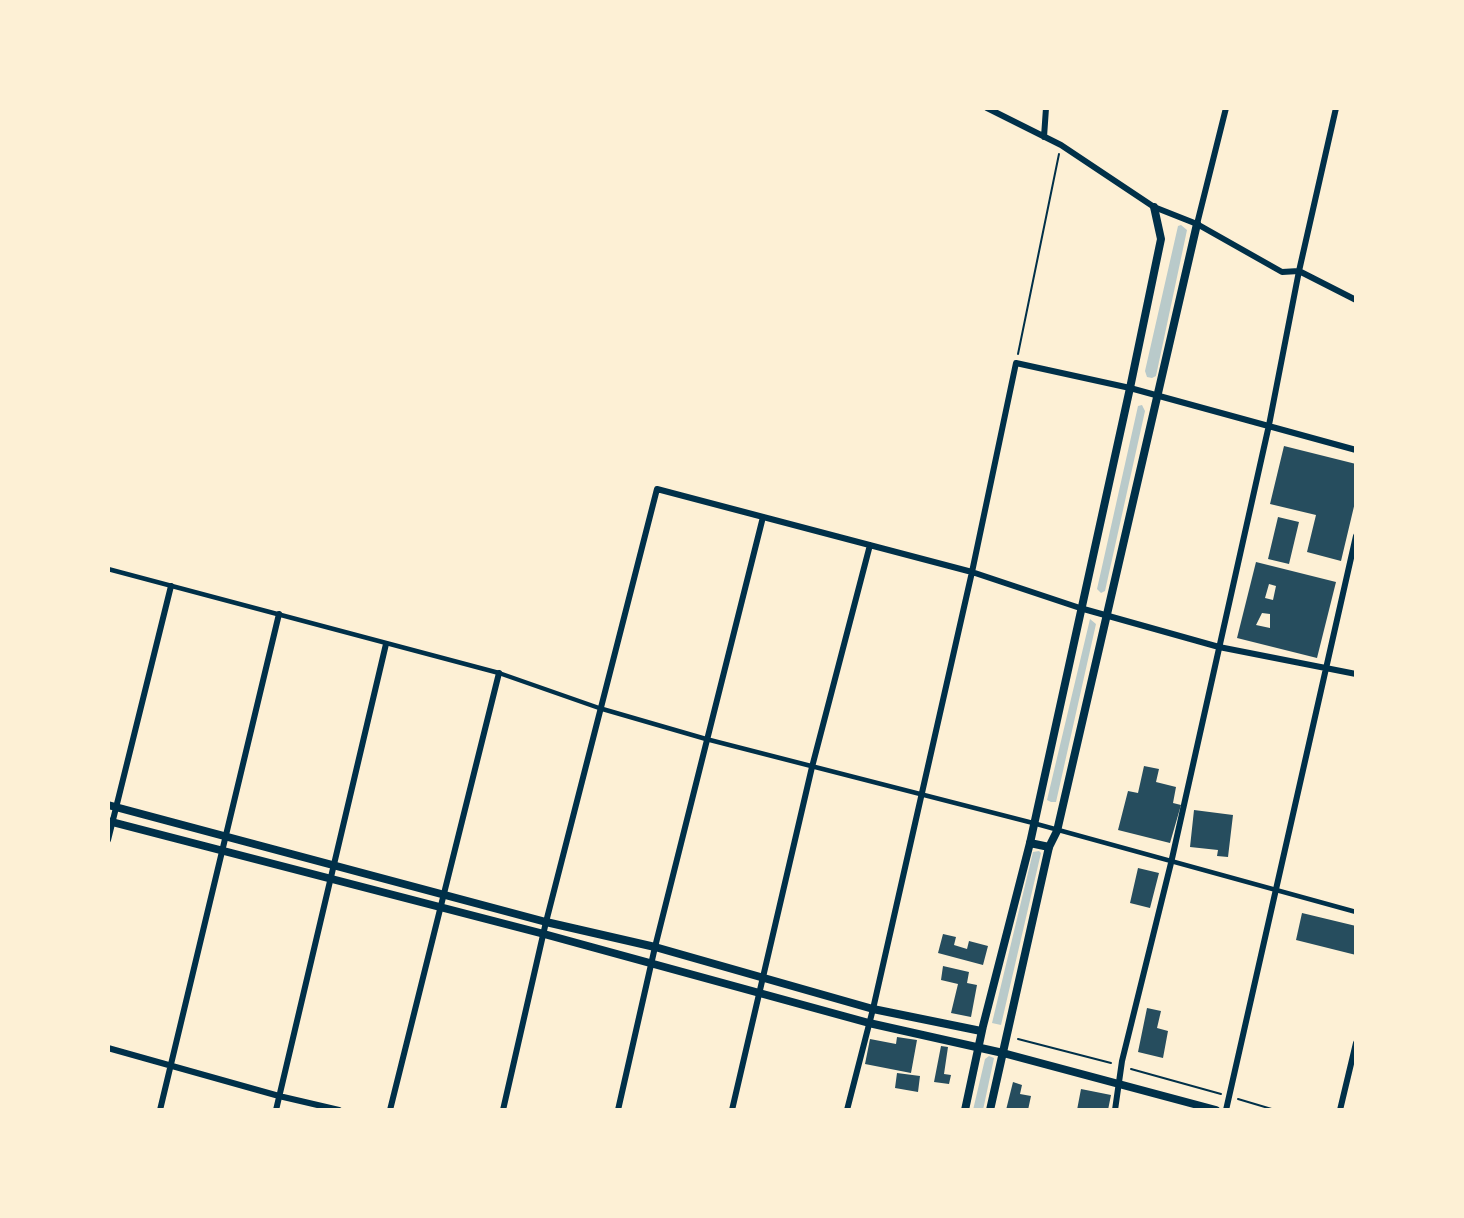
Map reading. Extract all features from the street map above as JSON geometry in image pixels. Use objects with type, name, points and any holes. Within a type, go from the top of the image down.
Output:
[{"type":"main road","points":[[965,1110],[981,1031],[1030,843],[1130,388],[1161,239],[1154,207]]},
{"type":"main road","points":[[990,1110],[1049,847],[1058,831],[1197,224]]},
{"type":"street","points":[[987,108],[1061,145],[1154,207],[1197,224],[1282,272],[1299,271],[1356,300]]},
{"type":"street","points":[[1044,137],[1046,108]]},
{"type":"street","points":[[1197,224],[1226,108]]},
{"type":"street","points":[[1115,1110],[1122,1066],[1171,863],[1269,425],[1299,271],[1336,108]]},
{"type":"street","points":[[847,1110],[873,1009],[972,572],[1016,363],[1130,388],[1356,450]]},
{"type":"street","points":[[502,1110],[599,708],[657,489],[972,572],[1080,608],[1220,647],[1328,666],[1356,674]]},
{"type":"street","points":[[618,1110],[655,947],[763,517]]},
{"type":"street","points":[[1226,1110],[1356,536]]},
{"type":"street","points":[[732,1110],[812,767],[870,545]]},
{"type":"street","points":[[108,569],[499,673],[599,708],[706,739],[1033,823],[1171,863],[1356,912]]},
{"type":"street","points":[[108,840],[110,821],[117,807],[171,586]]},
{"type":"street","points":[[160,1110],[220,849],[279,614]]},
{"type":"street","points":[[276,1110],[332,864],[386,644]]},
{"type":"street","points":[[390,1110],[442,894],[499,673]]},
{"type":"street","points":[[108,805],[546,922],[655,947],[764,980],[873,1009],[981,1031]]},
{"type":"street","points":[[110,821],[544,934],[869,1023],[1003,1053],[1120,1087],[1216,1110]]},
{"type":"street","points":[[1030,843],[1049,847]]},
{"type":"street","points":[[1340,1110],[1356,1043]]},
{"type":"street","points":[[108,1047],[279,1096],[339,1110]]},
{"type":"path","points":[[1016,363],[1061,145]]},
{"type":"shaded area","points":[[1181,225],[1187,230],[1156,376],[1147,377],[1145,371],[1178,226]]},
{"type":"shaded area","points":[[1142,405],[1145,411],[1105,591],[1101,593],[1097,589],[1138,406]]},
{"type":"shaded area","points":[[1090,619],[1096,624],[1056,802],[1051,802],[1047,800]]},
{"type":"shaded area","points":[[1033,852],[1041,853],[1001,1025],[992,1023]]},
{"type":"shaded area","points":[[989,1056],[994,1058],[983,1110],[973,1110],[985,1059]]},
{"type":"building","points":[[1284,446],[1356,464],[1356,498],[1341,561],[1307,552],[1316,515],[1270,504]]},
{"type":"building","points":[[1278,517],[1299,522],[1289,564],[1268,559]]},
{"type":"building","points":[[1256,562],[1336,582],[1317,658],[1237,638]],"holes":[[[1269,584],[1276,586],[1273,600],[1265,598]],[[1262,613],[1270,614],[1270,628],[1256,625]]]},
{"type":"building","points":[[1144,766],[1159,769],[1156,782],[1176,787],[1173,803],[1181,805],[1170,843],[1118,830],[1128,791],[1138,793]]},
{"type":"building","points":[[1194,810],[1233,815],[1228,857],[1217,856],[1218,850],[1190,847]]},
{"type":"building","points":[[1138,868],[1159,873],[1150,908],[1130,903]]},
{"type":"building","points":[[1302,913],[1356,926],[1356,955],[1296,940]]},
{"type":"building","points":[[943,934],[956,937],[954,945],[967,949],[969,941],[988,946],[983,965],[938,953]]},
{"type":"building","points":[[943,966],[969,972],[967,983],[977,985],[971,1017],[951,1013],[958,984],[941,980]]},
{"type":"building","points":[[1147,1008],[1161,1011],[1157,1028],[1168,1031],[1163,1058],[1138,1052]]},
{"type":"building","points":[[897,1037],[917,1040],[911,1073],[865,1064],[870,1039],[896,1044]]},
{"type":"building","points":[[941,1046],[948,1047],[944,1074],[951,1075],[949,1084],[934,1082]]},
{"type":"building","points":[[897,1073],[920,1076],[918,1092],[895,1088]]},
{"type":"building","points":[[1013,1082],[1022,1085],[1020,1094],[1031,1096],[1028,1110],[1006,1110]]},
{"type":"building","points":[[1081,1089],[1111,1095],[1108,1110],[1077,1110]]}]
